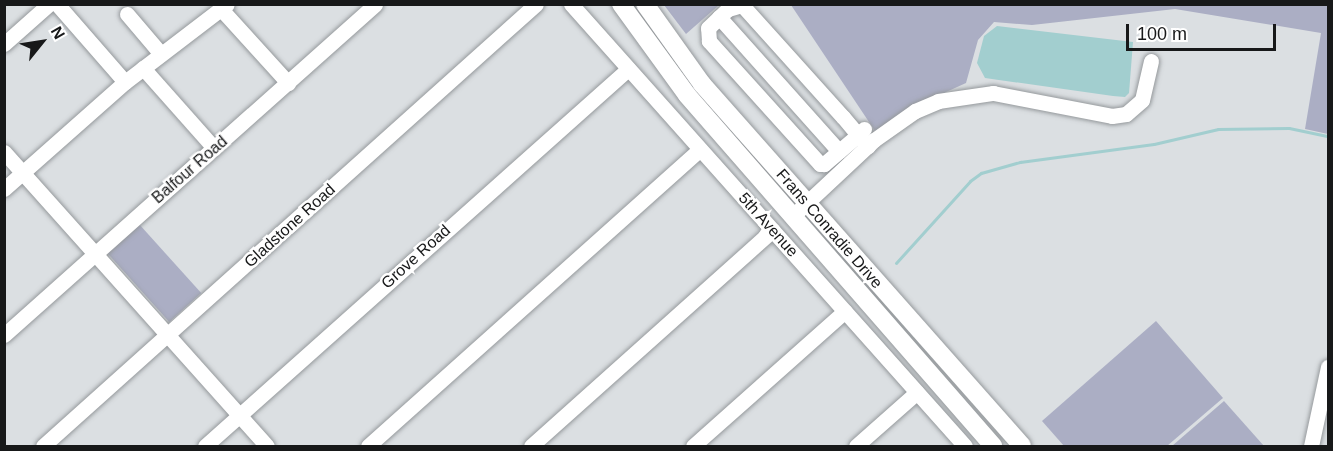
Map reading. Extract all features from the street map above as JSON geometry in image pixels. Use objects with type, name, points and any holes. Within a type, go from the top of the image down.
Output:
[{"type":"main road","name":"Frans Conradie Drive","points":[[621,4],[687,95],[993,447]]},
{"type":"main road","name":"Frans Conradie Drive","points":[[645,4],[702,84],[1022,447]]},
{"type":"street","points":[[4,44],[49,4]]},
{"type":"street","points":[[57,4],[125,82]]},
{"type":"street","name":"Balfour Road","points":[[4,335],[375,4]]},
{"type":"street","name":"Gladstone Road","points":[[43,447],[537,4]]},
{"type":"street","name":"5th Avenue","points":[[571,4],[965,447]]},
{"type":"street","points":[[866,138],[843,117],[742,5],[736,5],[708,28],[706,38],[820,164],[839,151],[866,138],[915,111],[960,95],[993,93],[1112,116],[1126,114],[1142,100],[1151,61]]},
{"type":"street","points":[[4,189],[125,82],[224,7],[288,83]]},
{"type":"street","points":[[127,14],[160,54]]},
{"type":"street","points":[[719,17],[839,151]]},
{"type":"street","points":[[142,68],[214,148]]},
{"type":"street","name":"Grove Road","points":[[205,447],[628,69]]},
{"type":"street","points":[[823,132],[843,117]]},
{"type":"street","points":[[792,216],[807,204],[866,138]]},
{"type":"street","points":[[368,447],[700,149]]},
{"type":"street","points":[[4,152],[267,447]]},
{"type":"street","points":[[531,447],[772,230]]},
{"type":"street","points":[[693,447],[845,311]]},
{"type":"street","points":[[1311,447],[1329,367]]},
{"type":"street","points":[[856,447],[917,392]]},
{"type":"shaded area","points":[[664,5],[719,5],[686,34]]},
{"type":"shaded area","points":[[791,5],[1328,5],[1328,134],[1305,129],[1321,33],[1175,9],[1032,25],[994,22],[978,40],[966,83],[913,107],[875,131]]},
{"type":"shaded area","points":[[997,26],[1133,42],[1129,93],[1125,97],[1113,96],[985,78],[977,63],[984,36]]},
{"type":"shaded area","points":[[139,224],[201,293],[169,322],[107,253]]},
{"type":"shaded area","points":[[1156,321],[1223,398],[1167,446],[1064,446],[1042,421]]},
{"type":"shaded area","points":[[1224,401],[1264,446],[1172,446]]},
{"type":"waterway","points":[[896,263],[970,181],[981,173],[1020,162],[1154,144],[1218,129],[1289,128],[1328,136]]}]
